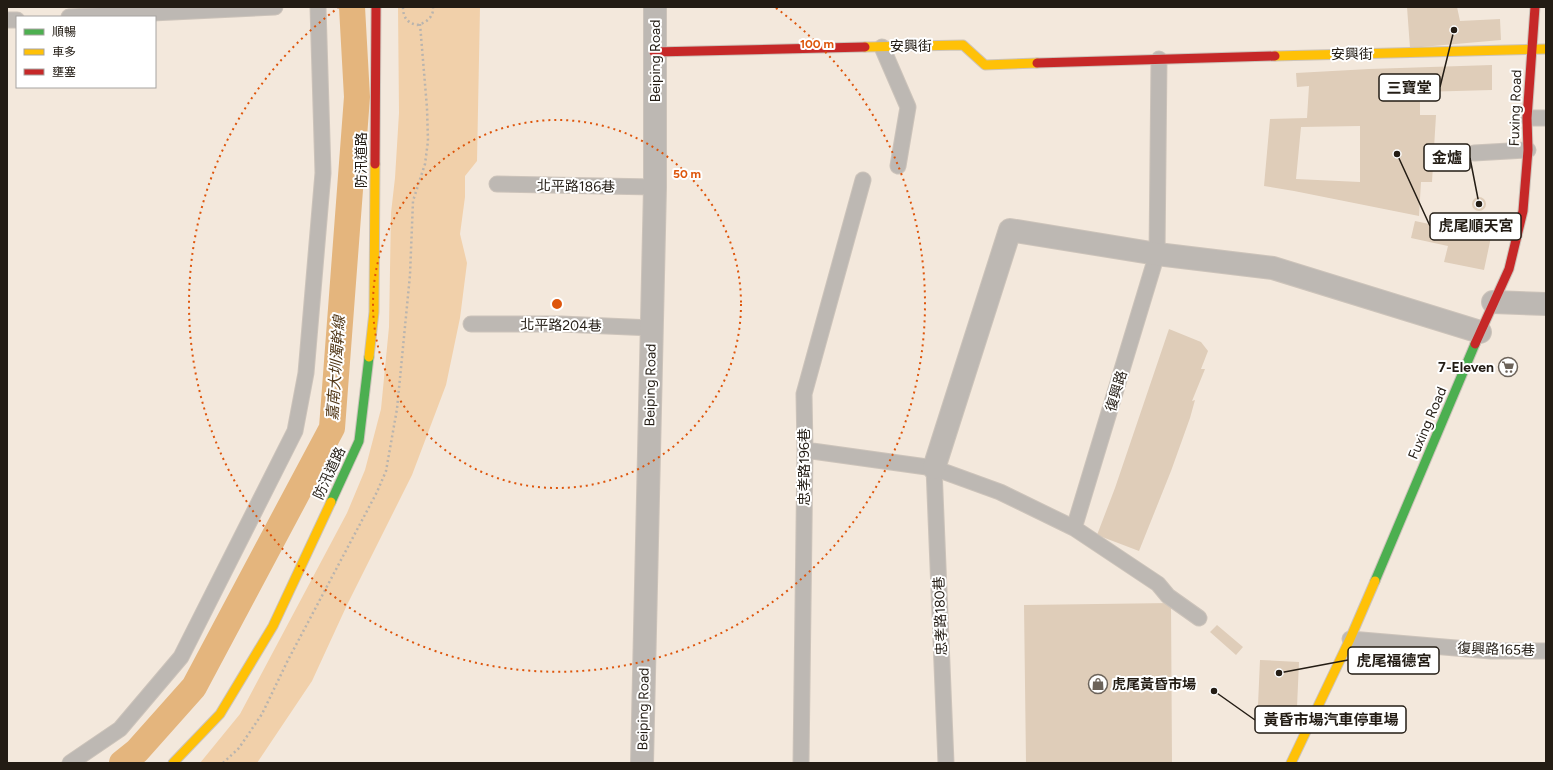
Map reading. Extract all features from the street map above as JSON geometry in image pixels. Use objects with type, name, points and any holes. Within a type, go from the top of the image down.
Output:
[{"type":"street","name":"防汛道路","points":[[173,763],[220,714],[273,626],[359,441],[374,312],[376,7]]},
{"type":"street","name":"Beiping Road","points":[[642,763],[655,187],[655,7]]},
{"type":"street","name":"Fuxing Road","points":[[1291,763],[1350,639],[1480,332],[1509,268],[1522,211],[1528,150],[1527,118],[1535,7]]},
{"type":"street","name":"安興街","points":[[654,52],[963,45],[985,66],[1159,59],[1546,48]]},
{"type":"street","points":[[934,468],[1010,230],[1157,254],[1273,268],[1480,332]]},
{"type":"street","points":[[1493,302],[1546,304]]},
{"type":"lane","points":[[90,16],[274,7]]},
{"type":"lane","points":[[70,763],[120,729],[181,657],[295,431],[306,373],[323,172],[318,7]]},
{"type":"lane","points":[[882,47],[908,107],[898,166]]},
{"type":"lane","points":[[1157,254],[1159,59]]},
{"type":"lane","points":[[1527,118],[1546,118]]},
{"type":"lane","points":[[1474,152],[1528,150]]},
{"type":"lane","name":"忠孝路196巷","points":[[801,763],[805,450],[804,394],[863,180]]},
{"type":"lane","name":"北平路186巷","points":[[497,184],[655,187]]},
{"type":"lane","name":"復興路","points":[[1074,528],[1157,254]]},
{"type":"lane","name":"北平路204巷","points":[[471,324],[561,324],[652,328]]},
{"type":"lane","points":[[805,450],[934,468],[1000,492],[1074,528],[1158,584],[1168,596],[1199,618]]},
{"type":"lane","name":"忠孝路180巷","points":[[934,468],[946,763]]},
{"type":"lane","name":"復興路165巷","points":[[1350,639],[1491,651],[1546,651]]},
{"type":"path","points":[[402,7],[403,16],[413,24],[417,24],[431,17],[433,7]]},
{"type":"shaded area","points":[[398,7],[480,7],[477,161],[465,176],[465,197],[460,234],[467,263],[460,318],[446,385],[412,475],[347,605],[312,681],[257,763],[200,763],[240,714],[347,513],[365,470],[381,409],[389,327],[391,213],[399,113]]},
{"type":"building","points":[[1407,7],[1457,7],[1460,21],[1500,19],[1501,40],[1410,48]]},
{"type":"building","points":[[1492,65],[1492,90],[1420,92],[1420,115],[1436,115],[1432,182],[1421,182],[1419,216],[1264,186],[1270,119],[1307,118],[1309,86],[1297,87],[1296,73]],"holes":[[[1360,126],[1360,182],[1296,179],[1301,127]]]},
{"type":"building","points":[[1479,197],[1484,199],[1486,204],[1484,209],[1479,211],[1474,209],[1472,204],[1474,199]]},
{"type":"building","points":[[1415,221],[1491,237],[1484,270],[1444,262],[1448,246],[1411,238]]},
{"type":"building","points":[[1169,329],[1201,342],[1208,351],[1201,369],[1205,369],[1192,401],[1195,400],[1190,418],[1171,471],[1139,551],[1097,535],[1115,488]]},
{"type":"building","name":"虎尾黃昏市場","points":[[1171,603],[1172,763],[1026,763],[1024,605]]},
{"type":"building","points":[[1217,625],[1243,647],[1236,655],[1210,632]]},
{"type":"building","points":[[1260,660],[1299,662],[1297,707],[1258,705]]},
{"type":"waterway","name":"嘉南大圳濁幹線","points":[[122,763],[137,751],[194,687],[332,428],[357,97],[352,7]]},
{"type":"traffic: fast","points":[[1375,581],[1475,344]]},
{"type":"traffic: fast","points":[[331,502],[359,441],[369,357]]},
{"type":"traffic: slow","points":[[865,47],[963,45],[985,65],[1037,63]]},
{"type":"traffic: slow","points":[[1275,56],[1546,49]]},
{"type":"traffic: slow","points":[[369,357],[374,312],[375,164]]},
{"type":"traffic: slow","points":[[173,763],[220,714],[273,626],[331,502]]},
{"type":"traffic: slow","points":[[1291,763],[1350,639],[1375,581]]},
{"type":"traffic: jam","points":[[375,164],[376,7]]},
{"type":"traffic: jam","points":[[1475,344],[1509,269],[1523,211],[1528,150],[1527,118],[1535,7]]},
{"type":"traffic: jam","points":[[654,52],[865,47]]},
{"type":"traffic: jam","points":[[1037,63],[1275,56]]},
{"type":"place","name":"三寶堂","points":[[1454,30]]},
{"type":"place","name":"虎尾順天宮","points":[[1397,154]]},
{"type":"place","name":"金爐","points":[[1479,204]]},
{"type":"place","name":"7-Eleven","points":[[1508,367]]},
{"type":"place","name":"虎尾福德宮","points":[[1279,673]]},
{"type":"place","name":"虎尾黃昏市場","points":[[1098,684]]},
{"type":"place","name":"黃昏市場汽車停車場","points":[[1214,691]]}]
